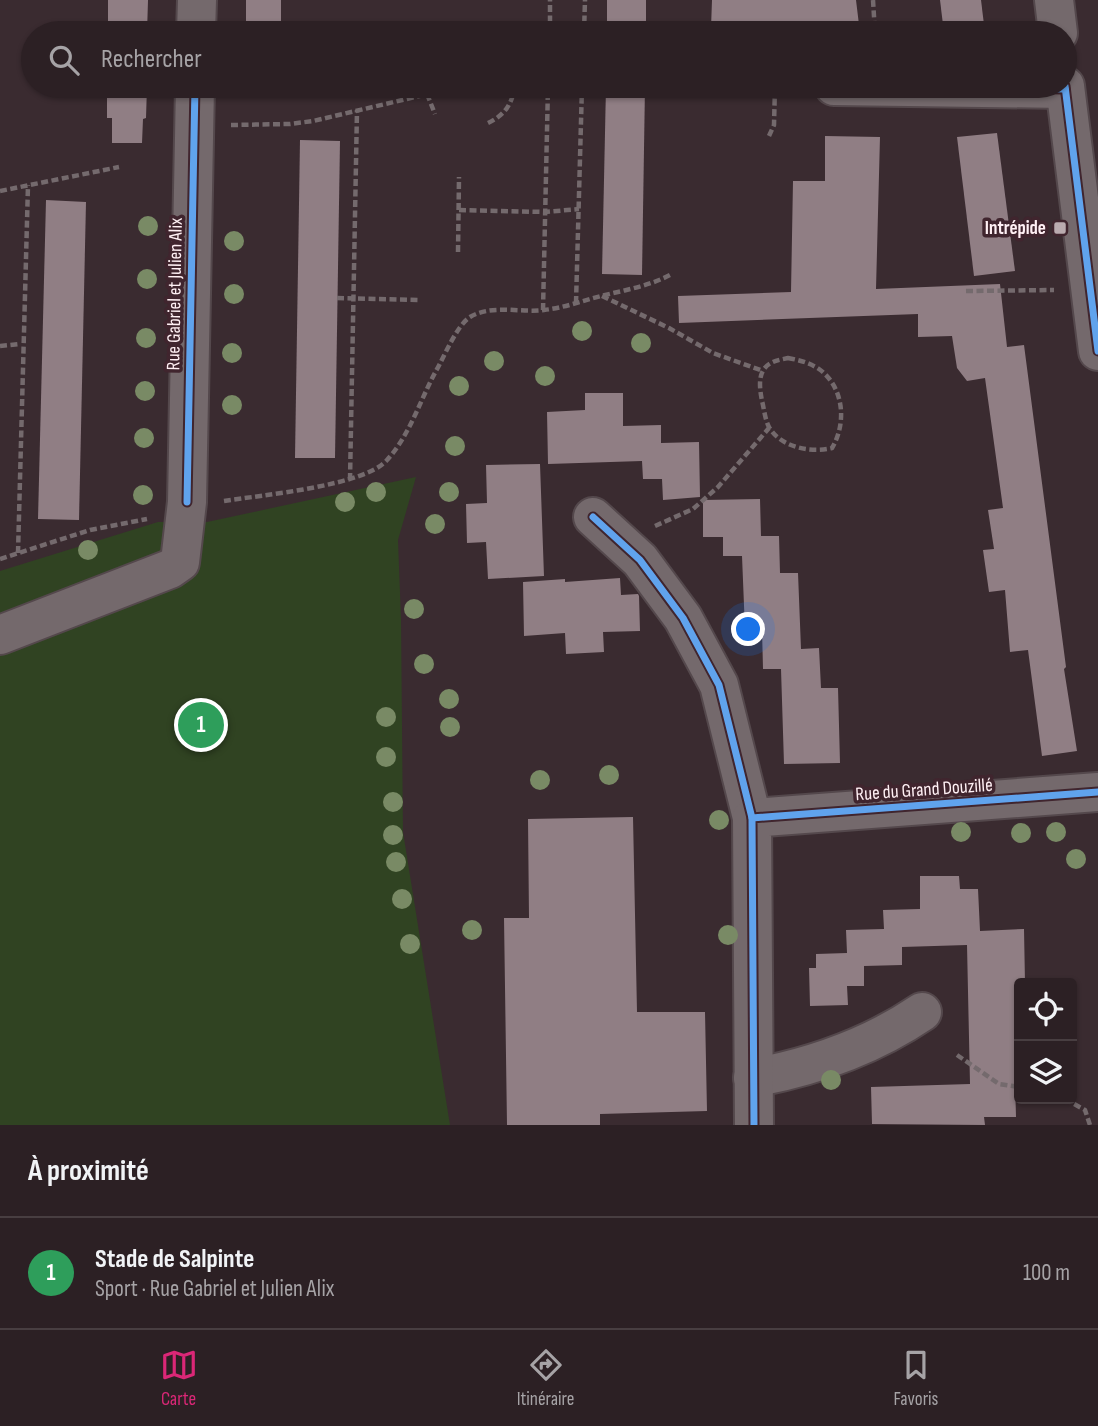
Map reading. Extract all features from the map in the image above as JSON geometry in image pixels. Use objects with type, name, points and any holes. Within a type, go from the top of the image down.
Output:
[{"type":"street","points":[[196,21],[197,0]]},
{"type":"street","points":[[1054,0],[1057,21]]},
{"type":"street","name":"Rue Gabriel et Julien Alix","points":[[0,635],[170,569],[180,562],[187,507],[195,98]]},
{"type":"street","points":[[1066,98],[1098,351]]},
{"type":"street","points":[[593,517],[640,560],[683,618],[719,685],[752,818],[754,1125]]},
{"type":"street","name":"Rue du Grand Douzillé","points":[[752,818],[1098,792]]},
{"type":"street","points":[[753,1078],[790,1071],[848,1051],[899,1028],[922,1012]]},
{"type":"path","points":[[550,0],[550,21]]},
{"type":"path","points":[[584,21],[585,0]]},
{"type":"path","points":[[873,0],[874,21]]},
{"type":"path","points":[[229,125],[290,124],[410,98]]},
{"type":"path","points":[[429,98],[435,114]]},
{"type":"path","points":[[488,123],[501,117],[511,98]]},
{"type":"path","points":[[543,310],[548,98]]},
{"type":"path","points":[[576,303],[582,98]]},
{"type":"path","points":[[769,136],[774,125],[775,98]]},
{"type":"path","points":[[350,480],[357,110]]},
{"type":"path","points":[[0,191],[119,167]]},
{"type":"path","points":[[458,252],[459,177]]},
{"type":"path","points":[[18,553],[28,185]]},
{"type":"path","points":[[458,210],[545,212],[579,209]]},
{"type":"path","points":[[0,559],[90,530],[187,507],[350,480],[373,472],[386,462],[400,444],[428,385],[460,328],[470,317],[497,306],[543,310],[576,303],[657,282],[672,274]]},
{"type":"path","points":[[966,291],[1058,290]]},
{"type":"path","points":[[601,296],[669,328],[713,353],[763,371]]},
{"type":"path","points":[[337,298],[420,300]]},
{"type":"path","points":[[0,346],[19,344]]},
{"type":"path","points":[[788,358],[806,362],[820,370],[831,382],[841,406],[840,428],[832,448],[818,452],[799,448],[769,428],[760,385],[763,371],[771,362],[788,358]]},
{"type":"path","points":[[653,527],[693,509],[718,486],[769,428]]},
{"type":"path","points":[[957,1055],[999,1084],[1014,1086]]},
{"type":"path","points":[[1074,1104],[1085,1110],[1090,1125]]},
{"type":"green space","points":[[416,477],[398,540],[403,832],[450,1125],[0,1125],[0,571],[158,522],[207,522]]},
{"type":"building","points":[[108,0],[148,0],[147,21],[108,21]]},
{"type":"building","points":[[246,0],[281,0],[281,21],[246,21]]},
{"type":"building","points":[[607,0],[646,0],[646,21],[607,21]]},
{"type":"building","points":[[712,0],[856,0],[859,21],[711,21]]},
{"type":"building","points":[[940,0],[981,0],[984,21],[943,21]]},
{"type":"building","points":[[107,98],[147,98],[142,143],[112,143],[112,118],[107,118]]},
{"type":"building","points":[[606,98],[645,98],[642,275],[602,274]]},
{"type":"building","points":[[997,133],[1015,271],[974,276],[957,137]]},
{"type":"building","points":[[825,136],[880,137],[876,289],[1000,284],[1007,347],[1024,345],[1066,667],[1064,669],[1077,751],[1042,756],[1028,650],[1010,652],[1005,590],[989,592],[983,550],[994,549],[988,510],[1003,508],[985,378],[967,381],[957,368],[952,336],[918,337],[918,314],[679,323],[678,296],[791,292],[793,181],[825,181]]},
{"type":"building","points":[[300,140],[340,141],[335,458],[295,458]]},
{"type":"building","points":[[46,200],[86,202],[79,520],[38,519]]},
{"type":"building","points":[[585,393],[623,393],[623,426],[661,425],[661,443],[699,442],[700,497],[663,500],[662,479],[643,479],[642,461],[548,464],[547,412],[585,410]]},
{"type":"building","points":[[540,464],[544,576],[488,579],[486,542],[467,543],[466,504],[487,503],[486,465]]},
{"type":"building","points":[[760,499],[761,536],[779,536],[780,573],[798,573],[801,649],[819,648],[821,688],[838,688],[840,763],[784,764],[781,669],[763,669],[762,629],[745,630],[742,556],[723,556],[723,537],[703,537],[703,500]]},
{"type":"building","points":[[620,578],[621,595],[639,596],[640,631],[603,632],[604,652],[566,654],[565,633],[524,636],[523,582]]},
{"type":"building","points":[[633,817],[637,1012],[705,1012],[707,1111],[600,1114],[600,1125],[507,1125],[504,918],[529,918],[528,819]]},
{"type":"building","points":[[920,876],[959,876],[960,889],[978,889],[980,931],[1024,929],[1025,978],[1014,978],[1016,1117],[984,1117],[985,1125],[872,1124],[871,1087],[970,1084],[967,945],[902,947],[902,965],[864,966],[864,986],[847,986],[848,1005],[810,1006],[809,968],[816,968],[816,954],[847,953],[846,930],[884,929],[883,910],[920,909]]},
{"type":"cycle path","points":[[187,502],[195,98]]},
{"type":"cycle path","points":[[1066,98],[1098,351]]},
{"type":"cycle path","points":[[593,517],[640,560],[683,618],[719,685],[752,818]]},
{"type":"cycle path","points":[[754,1125],[752,818],[1098,792]]},
{"type":"place","name":"Intrépide","points":[[1060,228]]},
{"type":"place","name":"Stade de Salpinte","points":[[201,725]]}]
